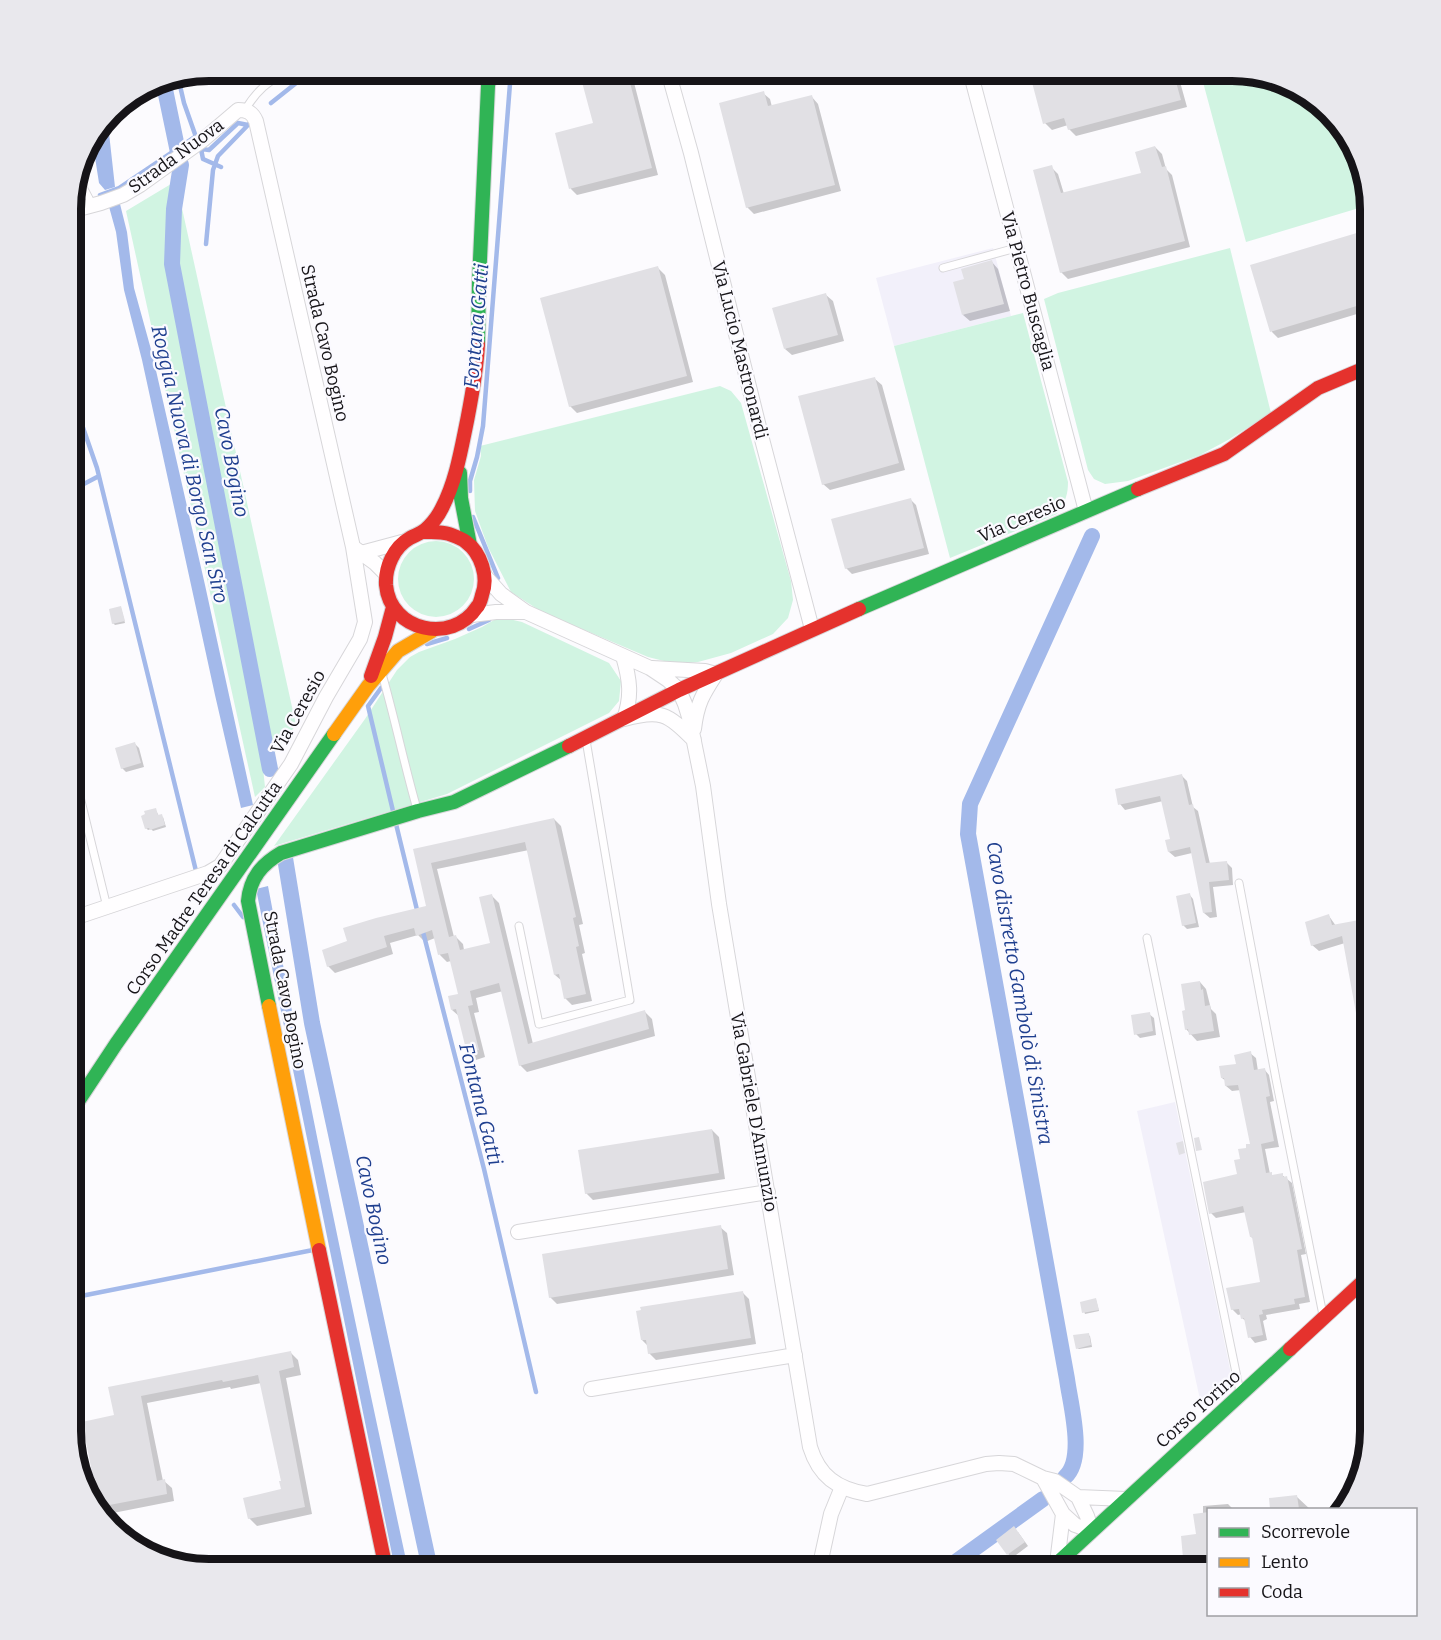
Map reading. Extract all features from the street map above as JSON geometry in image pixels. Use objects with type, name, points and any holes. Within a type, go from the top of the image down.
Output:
[{"type":"main road","points":[[422,532],[442,509],[460,457],[475,380],[489,81]]},
{"type":"main road","name":"Via Ceresio","points":[[679,690],[812,629],[1224,454],[1318,388],[1360,371]]},
{"type":"main road","points":[[460,457],[461,498],[470,545]]},
{"type":"main road","points":[[422,532],[448,532],[460,537],[481,559],[485,576],[483,597],[472,615],[463,622],[443,630],[432,631],[409,623],[393,607],[386,591],[386,574],[392,556],[404,542],[422,532]]},
{"type":"main road","name":"Corso Madre Teresa di Calcutta","points":[[368,686],[393,607]]},
{"type":"main road","name":"Corso Madre Teresa di Calcutta","points":[[81,1097],[368,686],[398,651],[432,631]]},
{"type":"main road","name":"Strada Cavo Bogino","points":[[384,1559],[248,901],[248,889],[264,865],[281,853],[454,802],[679,690]]},
{"type":"main road","name":"Corso Torino","points":[[1062,1559],[1360,1285]]},
{"type":"street","name":"Via Lucio Mastronardi","points":[[671,81],[812,629]]},
{"type":"street","name":"Via Pietro Buscaglia","points":[[973,81],[1086,511]]},
{"type":"street","name":"Strada Nuova","points":[[81,208],[123,195],[140,185],[204,139],[238,110],[245,110]]},
{"type":"street","name":"Strada Cavo Bogino","points":[[245,110],[253,114],[256,121],[357,550]]},
{"type":"street","points":[[357,550],[404,542]]},
{"type":"street","points":[[357,550],[386,574]]},
{"type":"street","name":"Via Ceresio","points":[[81,916],[208,873],[220,866],[284,774],[360,639],[365,622],[357,550]]},
{"type":"street","points":[[485,576],[501,594],[526,612],[650,668],[679,690]]},
{"type":"street","points":[[472,615],[526,612]]},
{"type":"street","points":[[624,656],[630,692],[624,719]]},
{"type":"street","points":[[650,668],[705,671],[716,674],[700,698],[693,740]]},
{"type":"street","name":"Via Gabriele D'Annunzio","points":[[679,690],[687,710],[703,786],[719,904],[810,1447],[814,1459],[832,1481],[854,1492],[867,1494],[986,1464],[999,1463],[1014,1464],[1042,1478],[1054,1481],[1078,1497]]},
{"type":"street","points":[[624,719],[640,714],[662,715],[675,722],[693,740]]},
{"type":"street","points":[[518,1232],[768,1192]]},
{"type":"street","points":[[591,1389],[795,1355]]},
{"type":"street","points":[[1042,1478],[1063,1514],[1075,1525],[1092,1531]]},
{"type":"street","points":[[821,1559],[831,1514],[842,1487]]},
{"type":"street","points":[[1092,1531],[1078,1497],[1126,1499]]},
{"type":"street","points":[[1055,1559],[1063,1514]]},
{"type":"lane","points":[[245,110],[255,94],[272,81]]},
{"type":"lane","points":[[83,185],[97,204]]},
{"type":"lane","points":[[943,268],[1016,248]]},
{"type":"lane","points":[[381,670],[418,811]]},
{"type":"lane","points":[[519,926],[539,1024],[630,1000],[585,738]]},
{"type":"lane","points":[[81,801],[107,907]]},
{"type":"lane","points":[[1239,883],[1324,1318]]},
{"type":"lane","points":[[1147,938],[1240,1394]]},
{"type":"shaded area","points":[[993,248],[1011,316],[894,346],[876,278]]},
{"type":"shaded area","points":[[1175,1102],[1232,1379],[1201,1404],[1137,1111]]},
{"type":"green space","points":[[1203,81],[1257,83],[1289,94],[1310,107],[1323,118],[1343,145],[1358,184],[1360,208],[1246,242]]},
{"type":"green space","points":[[176,181],[296,725],[263,768],[265,787],[255,797],[126,211]]},
{"type":"green space","points":[[1230,248],[1271,413],[1200,455],[1128,481],[1105,484],[1094,479],[1088,470],[1044,299],[1058,293]]},
{"type":"green space","points":[[1023,313],[1068,482],[1066,499],[1057,514],[950,558],[894,346]]},
{"type":"green space","points":[[720,386],[731,391],[741,403],[791,581],[793,600],[788,618],[773,634],[731,653],[698,662],[676,664],[648,657],[542,612],[511,592],[488,547],[475,511],[474,480],[481,456],[480,446]]},
{"type":"green space","points":[[436,541],[450,544],[463,552],[471,565],[474,579],[471,593],[463,606],[450,614],[436,617],[422,614],[409,606],[401,593],[398,579],[401,565],[409,552],[422,544]]},
{"type":"green space","points":[[509,619],[522,622],[609,663],[621,681],[619,701],[609,713],[447,794],[274,846],[365,719],[397,670],[410,657],[494,620]]},
{"type":"water","points":[[108,131],[115,187],[105,190],[99,183],[94,153]]},
{"type":"water","points":[[119,200],[127,232],[134,288],[152,353],[253,805],[241,808],[142,360],[124,290],[116,232],[108,203]]},
{"type":"water","points":[[268,886],[336,1228],[406,1559],[393,1559],[256,889]]},
{"type":"building","points":[[582,81],[630,81],[652,168],[569,189],[555,133],[593,123]]},
{"type":"building","points":[[1032,81],[1176,81],[1181,100],[1068,130],[1064,118],[1043,124]]},
{"type":"building","points":[[764,91],[768,106],[812,95],[835,185],[746,208],[719,103]]},
{"type":"building","points":[[1155,146],[1162,167],[1166,166],[1185,241],[1060,273],[1033,170],[1052,165],[1061,193],[1141,173],[1135,152]]},
{"type":"building","points":[[1360,232],[1360,305],[1270,332],[1250,265]]},
{"type":"building","points":[[992,260],[1004,304],[962,315],[953,282],[964,279],[961,269]]},
{"type":"building","points":[[658,266],[687,376],[569,407],[540,298]]},
{"type":"building","points":[[826,293],[838,335],[784,349],[772,308]]},
{"type":"building","points":[[875,377],[899,463],[822,485],[798,396]]},
{"type":"building","points":[[911,498],[924,548],[845,569],[831,519]]},
{"type":"building","points":[[121,606],[125,621],[112,624],[109,609]]},
{"type":"building","points":[[135,742],[141,763],[121,769],[115,748]]},
{"type":"building","points":[[1182,774],[1189,805],[1193,804],[1206,863],[1227,861],[1229,880],[1209,882],[1212,912],[1203,913],[1190,847],[1168,852],[1165,840],[1170,839],[1160,796],[1118,805],[1115,789]]},
{"type":"building","points":[[156,808],[158,815],[162,814],[165,825],[150,830],[145,829],[141,816],[145,814],[144,811]]},
{"type":"building","points":[[554,818],[576,917],[573,918],[579,946],[576,947],[586,994],[564,999],[559,974],[554,975],[525,842],[431,863],[449,937],[456,935],[460,950],[490,943],[479,897],[492,894],[528,1044],[645,1010],[649,1029],[519,1066],[499,983],[470,991],[473,1005],[468,1006],[479,1050],[467,1053],[456,1009],[451,1010],[448,996],[458,994],[448,953],[438,955],[432,930],[416,936],[414,928],[384,936],[387,947],[327,967],[322,950],[347,941],[343,928],[426,906],[413,849]]},
{"type":"building","points":[[1190,893],[1196,923],[1182,926],[1176,896]]},
{"type":"building","points":[[1329,914],[1332,925],[1360,920],[1360,1035],[1342,936],[1311,946],[1305,922]]},
{"type":"building","points":[[1200,981],[1205,1006],[1210,1005],[1214,1031],[1189,1035],[1188,1029],[1185,1030],[1182,1011],[1185,1010],[1181,984]]},
{"type":"building","points":[[1150,1012],[1153,1031],[1134,1035],[1131,1015]]},
{"type":"building","points":[[1251,1051],[1254,1070],[1265,1068],[1270,1096],[1266,1097],[1274,1141],[1261,1144],[1266,1173],[1272,1172],[1272,1175],[1283,1173],[1283,1177],[1287,1176],[1302,1249],[1297,1250],[1305,1297],[1294,1299],[1295,1304],[1262,1310],[1263,1314],[1259,1315],[1263,1335],[1248,1338],[1244,1318],[1241,1319],[1239,1309],[1231,1310],[1226,1288],[1260,1282],[1252,1237],[1250,1237],[1243,1206],[1209,1214],[1203,1182],[1237,1174],[1234,1160],[1240,1159],[1238,1149],[1246,1148],[1246,1144],[1250,1144],[1238,1085],[1225,1086],[1219,1066],[1236,1064],[1234,1055]]},
{"type":"building","points":[[712,1129],[719,1173],[585,1194],[578,1150]]},
{"type":"building","points":[[1199,1137],[1202,1150],[1196,1151],[1194,1138]]},
{"type":"building","points":[[1183,1141],[1185,1153],[1179,1155],[1176,1143]]},
{"type":"building","points":[[721,1225],[728,1269],[549,1298],[542,1254]]},
{"type":"building","points":[[743,1291],[751,1338],[648,1354],[646,1340],[641,1340],[636,1311],[641,1310],[640,1307]]},
{"type":"building","points":[[1096,1298],[1099,1310],[1082,1313],[1080,1302]]},
{"type":"building","points":[[1089,1333],[1091,1345],[1076,1349],[1073,1335]]},
{"type":"building","points":[[291,1351],[294,1367],[279,1371],[305,1507],[248,1519],[243,1498],[281,1489],[258,1375],[141,1396],[157,1481],[165,1479],[167,1494],[105,1506],[96,1491],[82,1422],[114,1415],[108,1387]]},
{"type":"building","points":[[1297,1495],[1299,1508],[1270,1508],[1269,1498]]},
{"type":"building","points":[[1207,1512],[1207,1559],[1183,1559],[1181,1536],[1196,1534],[1193,1514]]},
{"type":"building","points":[[1014,1526],[1025,1542],[1007,1555],[996,1540]]},
{"type":"waterway","points":[[271,103],[299,81]]},
{"type":"waterway","name":"Fontana Gatti","points":[[470,491],[470,481],[483,426],[510,81]]},
{"type":"waterway","points":[[180,84],[196,137]]},
{"type":"waterway","name":"Cavo Bogino","points":[[165,89],[178,152]]},
{"type":"waterway","points":[[202,149],[209,150],[238,123],[248,125]]},
{"type":"waterway","points":[[206,244],[213,170],[218,156],[250,123]]},
{"type":"waterway","points":[[100,195],[119,188],[196,136]]},
{"type":"waterway","points":[[201,149],[203,159],[221,167]]},
{"type":"waterway","name":"Cavo Bogino","points":[[180,162],[174,209],[172,264],[270,769]]},
{"type":"waterway","points":[[81,422],[97,468],[196,871]]},
{"type":"waterway","points":[[81,485],[99,476]]},
{"type":"waterway","name":"Fontana Gatti","points":[[473,517],[498,578]]},
{"type":"waterway","name":"Cavo distretto Gambolò di Sinistra","points":[[1065,1477],[1075,1457],[1073,1416],[968,834],[970,804],[1092,536]]},
{"type":"waterway","name":"Fontana Gatti","points":[[469,629],[489,620]]},
{"type":"waterway","name":"Fontana Gatti","points":[[427,644],[447,638]]},
{"type":"waterway","name":"Fontana Gatti","points":[[381,688],[368,706],[393,811]]},
{"type":"waterway","name":"Fontana Gatti","points":[[396,824],[418,914]]},
{"type":"waterway","name":"Cavo Bogino","points":[[285,858],[312,1023],[428,1559]]},
{"type":"waterway","points":[[234,905],[243,917]]},
{"type":"waterway","name":"Fontana Gatti","points":[[422,928],[484,1169],[536,1392]]},
{"type":"waterway","points":[[81,1296],[312,1249]]},
{"type":"waterway","name":"Cavo distretto Gambolò di Sinistra","points":[[960,1559],[1043,1499]]},
{"type":"traffic: fast","points":[[478,344],[489,81]]},
{"type":"traffic: fast","points":[[460,473],[461,498],[470,545]]},
{"type":"traffic: fast","points":[[859,609],[1138,489]]},
{"type":"traffic: fast","points":[[81,1097],[334,734]]},
{"type":"traffic: fast","points":[[269,1006],[248,901],[254,879],[268,862],[281,853],[454,802],[569,746]]},
{"type":"traffic: fast","points":[[1062,1559],[1290,1349]]},
{"type":"traffic: slow","points":[[334,734],[368,686],[398,651],[432,631]]},
{"type":"traffic: slow","points":[[269,1006],[319,1250]]},
{"type":"traffic: jam","points":[[422,532],[443,532],[462,539],[480,559],[485,581],[480,603],[466,619],[453,626],[438,629],[424,628],[410,622],[398,613],[390,601],[386,578],[395,552],[404,542],[430,525],[447,498],[458,465],[467,421],[478,344]]},
{"type":"traffic: jam","points":[[1138,489],[1224,454],[1318,388],[1360,370]]},
{"type":"traffic: jam","points":[[371,676],[393,607]]},
{"type":"traffic: jam","points":[[569,746],[679,690],[859,609]]},
{"type":"traffic: jam","points":[[319,1250],[384,1559]]},
{"type":"traffic: jam","points":[[1290,1349],[1360,1284]]},
{"type":"water label","name":"Roggia Nuova di Borgo San Siro","points":[[190,464]]}]
